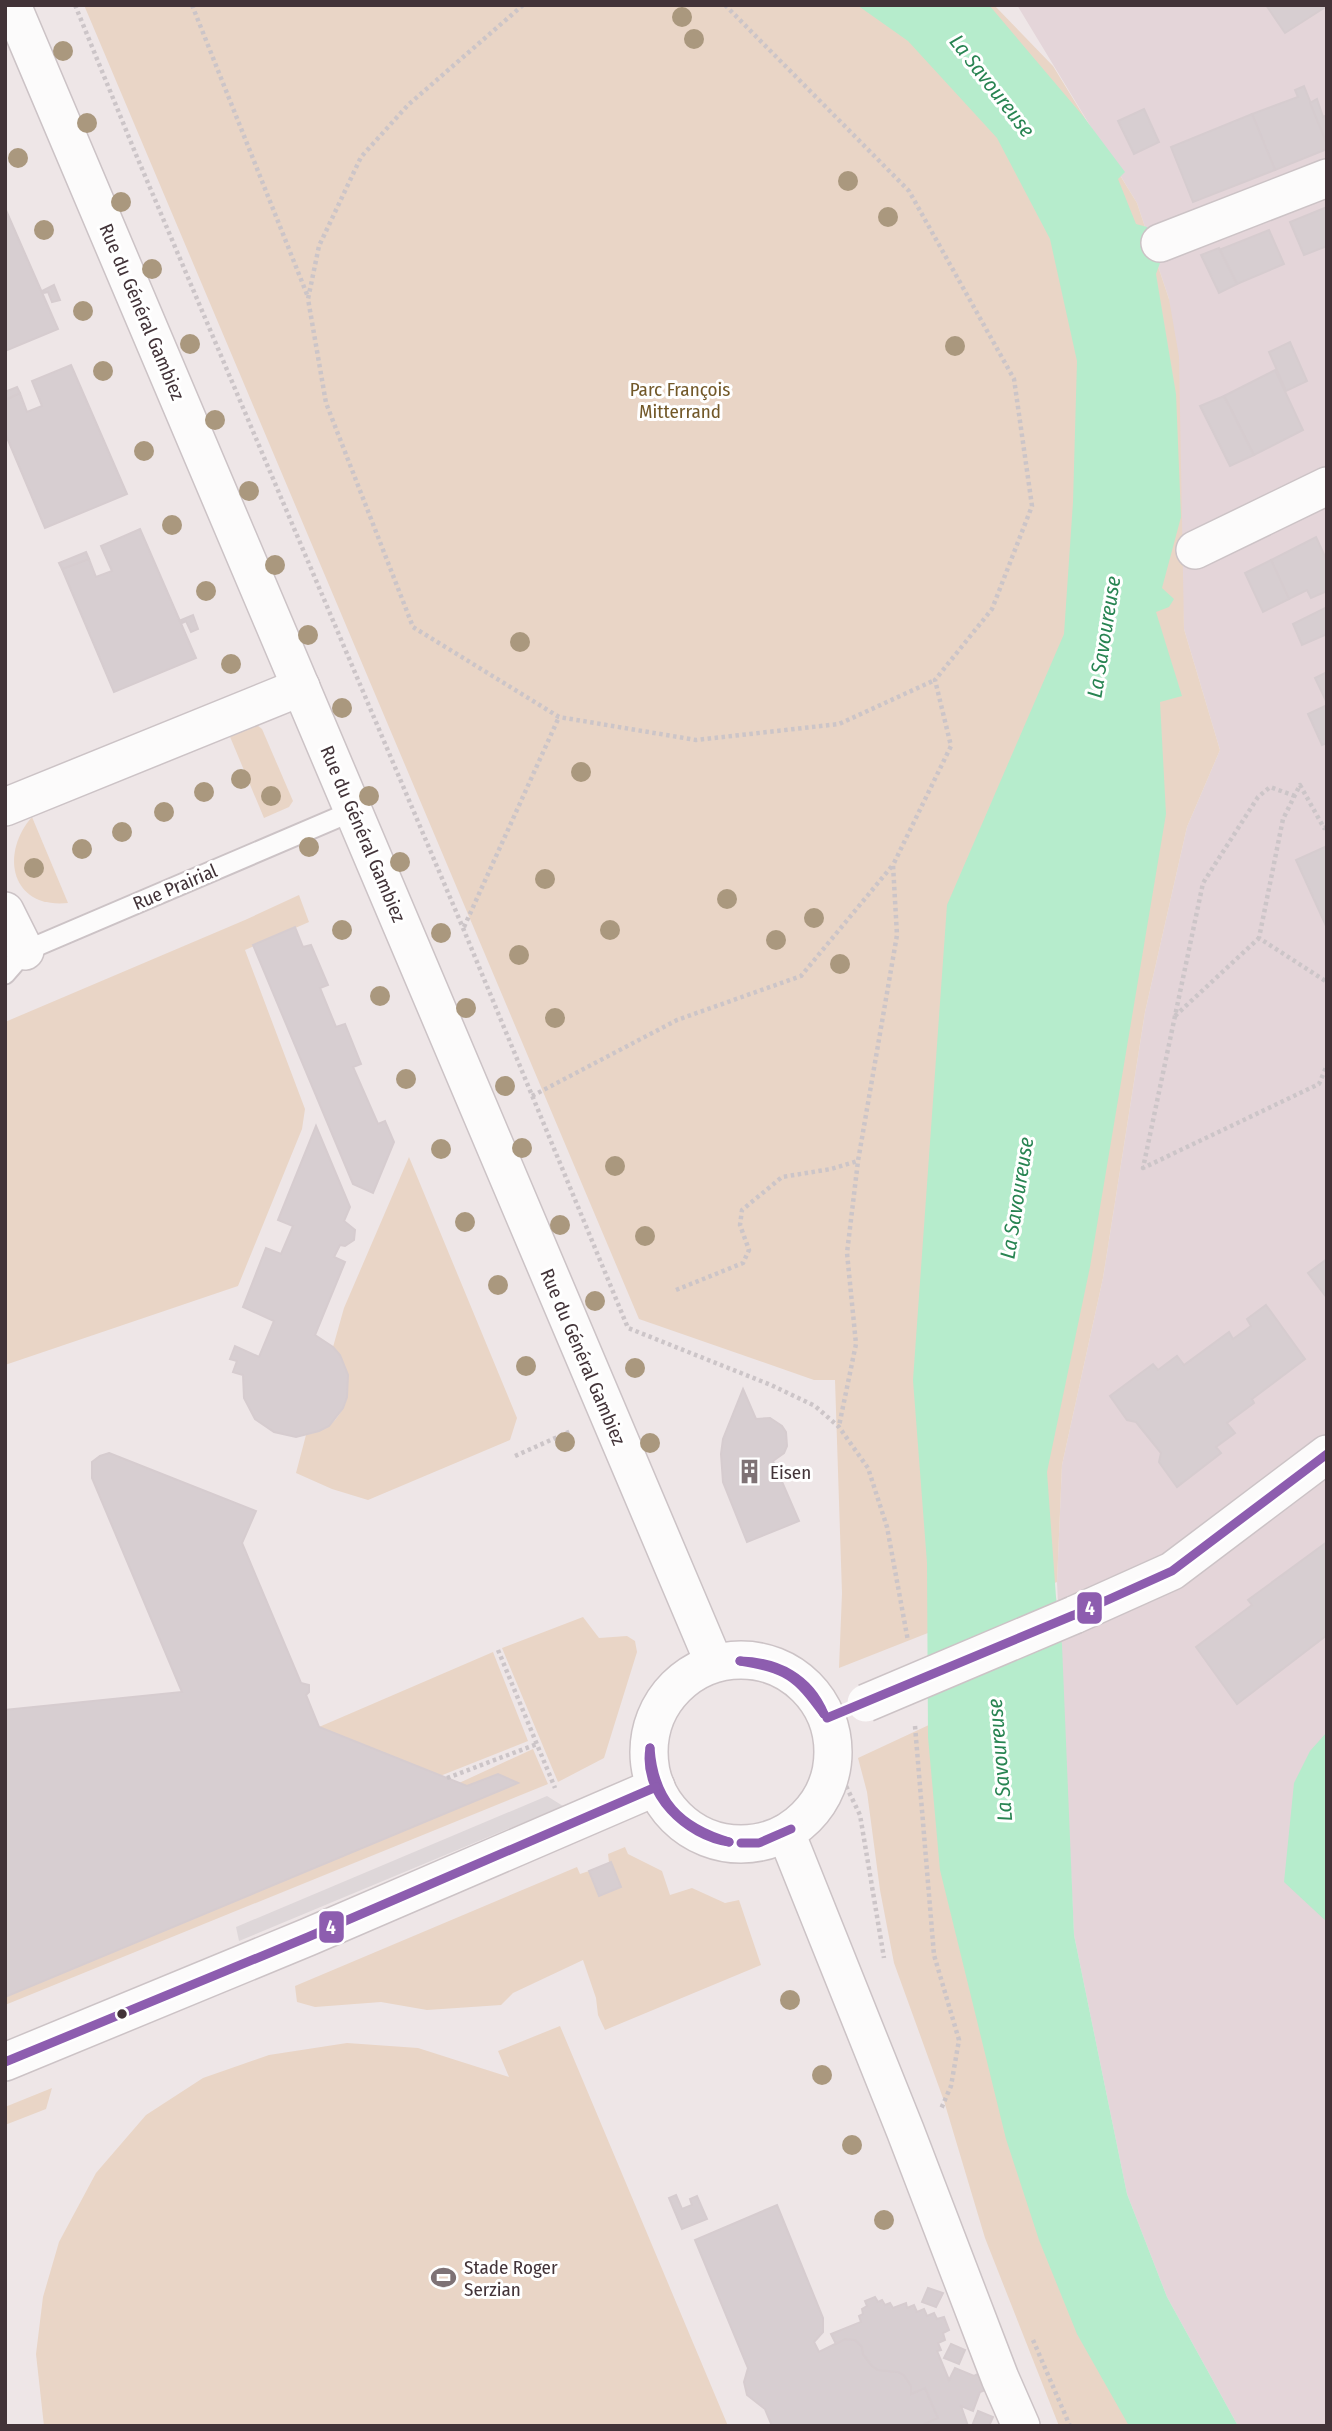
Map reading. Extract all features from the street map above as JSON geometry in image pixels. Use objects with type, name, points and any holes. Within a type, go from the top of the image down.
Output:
[{"type":"street","name":"Rue du Général Gambiez","points":[[12,5],[713,1663]]},
{"type":"street","points":[[1160,243],[1327,178]]},
{"type":"street","points":[[1195,550],[1327,486]]},
{"type":"street","points":[[5,807],[301,687]]},
{"type":"street","points":[[5,911],[15,962]]},
{"type":"street","points":[[827,1718],[1172,1571],[1327,1454]]},
{"type":"street","points":[[741,1659],[768,1663],[793,1675],[814,1693],[827,1718],[833,1739],[834,1761],[826,1789],[810,1814],[786,1833],[757,1843],[726,1843],[697,1833],[673,1814],[656,1787],[649,1758],[652,1727],[665,1699],[686,1677],[713,1663],[741,1659]]},
{"type":"street","points":[[5,2062],[308,1937],[656,1787]]},
{"type":"street","points":[[786,1833],[1021,2426]]},
{"type":"lane","name":"Rue Prairial","points":[[15,962],[353,811]]},
{"type":"path","points":[[75,5],[628,1328],[771,1385],[815,1406],[839,1427],[868,1468],[887,1527],[906,1623],[908,1650]]},
{"type":"path","points":[[192,5],[308,299],[326,403],[413,627],[559,717],[696,740],[839,724],[935,680],[992,609],[1032,506],[1014,379],[909,191],[725,5]]},
{"type":"path","points":[[308,299],[319,246],[361,157],[408,105],[523,5]]},
{"type":"path","points":[[533,1096],[677,1020],[801,976],[892,865],[951,746],[935,680]]},
{"type":"path","points":[[463,928],[559,717]]},
{"type":"path","points":[[1174,1017],[1259,938],[1283,819],[1300,785],[1324,828],[1327,827]]},
{"type":"path","points":[[1295,796],[1270,787],[1258,797],[1203,883],[1143,1168],[1319,1084],[1327,1065]]},
{"type":"path","points":[[839,1427],[856,1344],[847,1252],[858,1161],[897,935],[892,865]]},
{"type":"path","points":[[1259,938],[1327,982]]},
{"type":"path","points":[[676,1290],[743,1263],[748,1250],[740,1225],[742,1210],[771,1184],[782,1177],[831,1169],[858,1161]]},
{"type":"path","points":[[498,1650],[556,1791]]},
{"type":"path","points":[[914,1720],[934,1955],[959,2040],[951,2086],[938,2115],[933,2102]]},
{"type":"path","points":[[447,1778],[537,1744]]},
{"type":"path","points":[[834,1761],[860,1815],[884,1960]]},
{"type":"path","points":[[1033,2339],[1070,2426]]},
{"type":"shaded area","points":[[1017,5],[1327,5],[1327,2426],[1238,2426],[1167,2297],[1127,2194],[1074,1935],[1057,1582],[1062,1465],[1103,1278],[1145,1012],[1187,827],[1220,750],[1184,629],[1169,299],[1137,203]]},
{"type":"shaded area","points":[[547,1796],[563,1806],[239,1941],[236,1927]]},
{"type":"green space","name":"Parc François Mitterrand","points":[[84,5],[994,5],[1053,66],[1137,203],[1169,299],[1179,357],[1184,629],[1220,750],[1187,827],[1145,1012],[1103,1278],[1062,1465],[1057,1582],[839,1668],[842,1593],[835,1380],[814,1380],[639,1319]]},
{"type":"green space","points":[[253,722],[262,729],[293,801],[289,807],[264,818],[228,732]]},
{"type":"green space","points":[[32,817],[68,903],[48,903],[33,897],[23,888],[16,876],[16,846]]},
{"type":"green space","points":[[299,895],[309,922],[245,950],[305,1109],[302,1129],[238,1286],[5,1365],[5,1022]]},
{"type":"green space","points":[[409,1157],[517,1418],[510,1440],[368,1500],[332,1489],[296,1473],[306,1435],[333,1422],[342,1408],[342,1370],[333,1347],[344,1308]]},
{"type":"green space","points":[[583,1617],[599,1638],[627,1636],[635,1641],[637,1652],[604,1758],[558,1782],[502,1648]]},
{"type":"green space","points":[[493,1652],[528,1741],[440,1776],[319,1727]]},
{"type":"green space","points":[[946,1717],[1143,2426],[1059,2426],[985,2238],[944,2101],[894,1963],[880,1890],[867,1792],[858,1758]]},
{"type":"green space","points":[[533,1749],[548,1784],[5,2005],[5,1997],[516,1782],[498,1774],[467,1786],[459,1783]]},
{"type":"green space","points":[[625,1847],[628,1854],[662,1871],[670,1895],[692,1888],[725,1903],[739,1900],[761,1965],[605,2030],[598,2015],[596,1998],[583,1960],[513,1993],[501,2005],[427,2010],[381,2002],[315,2007],[297,2002],[295,1986],[577,1867],[580,1874],[589,1871],[599,1896],[621,1887],[608,1854]]},
{"type":"green space","points":[[560,2026],[728,2426],[44,2426],[36,2354],[43,2297],[59,2242],[96,2173],[146,2115],[203,2078],[269,2055],[347,2043],[418,2048],[509,2077],[498,2051]]},
{"type":"green space","points":[[52,2088],[46,2109],[5,2125],[5,2107]]},
{"type":"water","name":"La Savoureuse","points":[[857,5],[989,5],[1083,116],[1125,172],[1118,179],[1136,224],[1147,227],[1160,263],[1156,274],[1176,394],[1181,517],[1162,588],[1174,599],[1169,607],[1156,612],[1182,696],[1160,702],[1166,814],[1090,1267],[1047,1472],[1062,1645],[1074,1935],[1127,2194],[1167,2297],[1238,2426],[1129,2426],[1077,2334],[1039,2240],[1006,2139],[940,1870],[928,1737],[927,1563],[913,1380],[947,905],[1064,634],[1073,502],[1077,361],[1050,239],[997,138],[908,41]]},
{"type":"water","points":[[1327,1732],[1327,1922],[1284,1882],[1294,1783],[1310,1751]]},
{"type":"building","points":[[1266,5],[1327,5],[1327,6],[1285,33]]},
{"type":"building","points":[[1304,86],[1327,149],[1275,170],[1252,114],[1298,97],[1295,90]]},
{"type":"building","points":[[1317,99],[1323,117],[1327,115],[1327,144],[1310,103]]},
{"type":"building","points":[[1144,109],[1159,142],[1134,154],[1118,121]]},
{"type":"building","points":[[1252,114],[1275,170],[1193,202],[1171,147]]},
{"type":"building","points":[[1327,207],[1327,246],[1304,255],[1290,222]]},
{"type":"building","points":[[5,208],[58,329],[5,351]]},
{"type":"building","points":[[1269,230],[1284,264],[1237,284],[1219,250]]},
{"type":"building","points":[[1219,248],[1237,284],[1219,293],[1201,255]]},
{"type":"building","points":[[54,285],[60,300],[52,302],[48,292],[42,291]]},
{"type":"building","points":[[1290,342],[1307,381],[1286,391],[1269,352]]},
{"type":"building","points":[[71,365],[127,494],[45,528],[5,433],[5,400],[20,393],[27,412],[42,406],[32,381]]},
{"type":"building","points":[[1275,370],[1303,430],[1254,455],[1224,396]]},
{"type":"building","points":[[17,387],[20,393],[5,400],[5,392]]},
{"type":"building","points":[[1224,396],[1254,455],[1230,466],[1200,406]]},
{"type":"building","points":[[140,529],[196,658],[114,692],[62,569],[89,559],[96,577],[112,571],[101,546]]},
{"type":"building","points":[[1316,537],[1327,561],[1327,591],[1311,598],[1307,590],[1289,599],[1271,560]]},
{"type":"building","points":[[86,552],[89,559],[62,569],[59,563]]},
{"type":"building","points":[[1271,560],[1289,599],[1263,612],[1245,573]]},
{"type":"building","points":[[1327,607],[1327,634],[1302,645],[1293,624]]},
{"type":"building","points":[[193,615],[198,629],[191,632],[186,621],[182,623],[181,620]]},
{"type":"building","points":[[1327,672],[1327,703],[1315,678]]},
{"type":"building","points":[[1327,705],[1327,743],[1322,745],[1308,714]]},
{"type":"building","points":[[1327,846],[1327,928],[1296,860]]},
{"type":"building","points":[[295,927],[303,947],[311,945],[328,985],[320,988],[336,1027],[345,1024],[361,1064],[353,1067],[378,1124],[385,1121],[394,1142],[373,1193],[353,1184],[253,945]]},
{"type":"building","points":[[316,1126],[350,1207],[344,1221],[355,1230],[354,1240],[345,1246],[340,1245],[334,1257],[345,1262],[315,1335],[340,1355],[348,1375],[347,1397],[343,1408],[329,1426],[296,1437],[274,1432],[255,1419],[244,1398],[243,1375],[233,1372],[237,1361],[230,1359],[235,1346],[259,1357],[274,1321],[243,1307],[266,1248],[281,1254],[293,1226],[278,1220]]},
{"type":"building","points":[[1327,1259],[1327,1298],[1308,1273]]},
{"type":"building","points":[[1266,1305],[1305,1359],[1252,1399],[1254,1403],[1227,1423],[1235,1433],[1216,1447],[1221,1453],[1177,1487],[1159,1462],[1161,1453],[1136,1422],[1127,1420],[1110,1396],[1153,1364],[1158,1370],[1177,1356],[1184,1365],[1229,1332],[1233,1339],[1251,1326],[1247,1319]]},
{"type":"building","name":"Eisen","points":[[743,1389],[756,1419],[770,1418],[786,1432],[787,1446],[784,1453],[773,1461],[799,1521],[747,1542],[723,1482],[721,1454],[723,1439]]},
{"type":"building","points":[[109,1453],[256,1511],[242,1543],[301,1683],[309,1685],[306,1695],[319,1727],[467,1786],[498,1774],[518,1783],[5,1997],[5,1710],[182,1692],[92,1478],[92,1462]]},
{"type":"building","points":[[1327,1542],[1327,1635],[1237,1704],[1196,1647],[1252,1605],[1248,1600]]},
{"type":"building","points":[[611,1862],[621,1887],[599,1896],[589,1871]]},
{"type":"building","points":[[676,2195],[682,2209],[692,2205],[690,2199],[697,2196],[707,2219],[682,2229],[669,2198]]},
{"type":"building","points":[[777,2205],[823,2318],[823,2332],[814,2342],[819,2352],[845,2339],[855,2340],[872,2366],[878,2370],[904,2375],[911,2386],[911,2394],[925,2388],[938,2418],[925,2424],[926,2426],[772,2426],[765,2409],[747,2395],[744,2382],[748,2368],[695,2240]]},
{"type":"building","points":[[928,2288],[943,2293],[936,2307],[922,2302]]},
{"type":"building","points":[[875,2297],[885,2305],[890,2303],[893,2308],[906,2303],[907,2308],[914,2305],[917,2312],[924,2309],[927,2316],[934,2313],[937,2319],[944,2317],[949,2330],[943,2333],[945,2340],[938,2343],[941,2350],[937,2351],[949,2380],[955,2368],[974,2376],[984,2371],[991,2388],[980,2392],[973,2411],[961,2406],[968,2426],[926,2426],[925,2424],[938,2418],[925,2388],[911,2394],[911,2386],[904,2375],[878,2370],[872,2366],[855,2340],[845,2339],[836,2344],[831,2334],[861,2322],[859,2316],[867,2306],[865,2301]]},
{"type":"building","points":[[951,2344],[965,2350],[959,2364],[944,2358]]},
{"type":"building","points":[[978,2411],[993,2417],[989,2426],[972,2426]]},
{"type":"transit line","name":"4","points":[[827,1718],[1172,1571],[1327,1454]]},
{"type":"transit line","name":"4","points":[[740,1661],[767,1665],[791,1674],[810,1691],[824,1714]]},
{"type":"transit line","name":"4","points":[[740,1661],[769,1667],[789,1676],[806,1690],[824,1714]]},
{"type":"transit line","name":"4","points":[[650,1748],[657,1783],[672,1809],[696,1828],[729,1842]]},
{"type":"transit line","name":"4","points":[[650,1748],[649,1765],[653,1781],[671,1810],[683,1822],[698,1831],[729,1842]]},
{"type":"transit line","name":"4","points":[[5,2062],[308,1937],[656,1787]]},
{"type":"transit line","name":"4","points":[[741,1843],[759,1843],[791,1829]]},
{"type":"place","name":"Eisen","points":[[750,1472]]},
{"type":"place","name":"Stade Roger Serzian","points":[[444,2278]]}]
